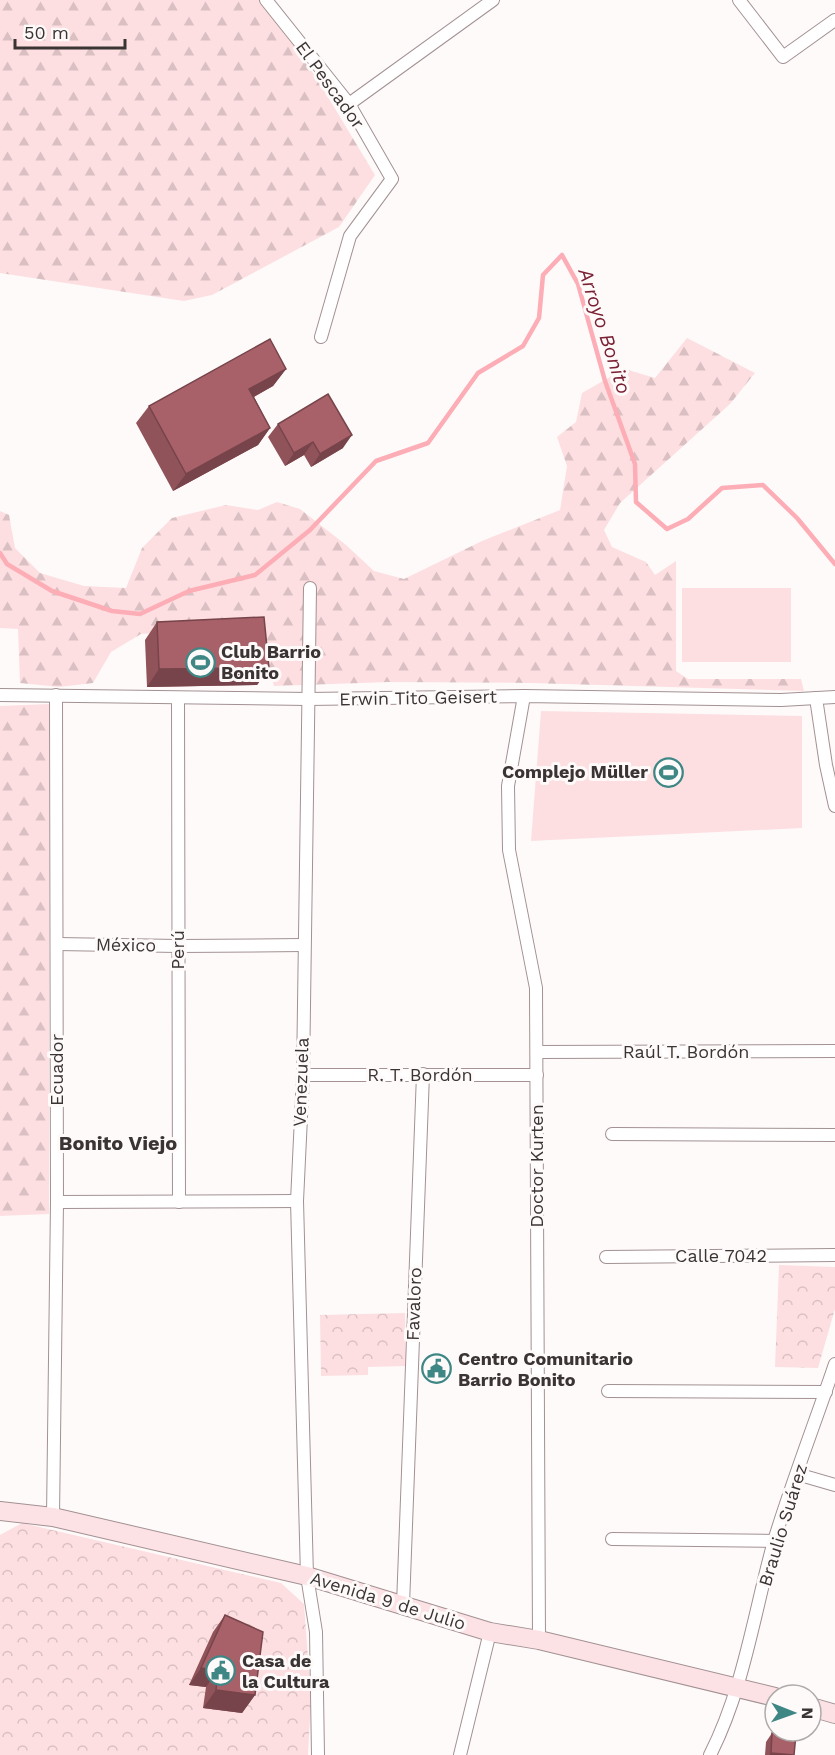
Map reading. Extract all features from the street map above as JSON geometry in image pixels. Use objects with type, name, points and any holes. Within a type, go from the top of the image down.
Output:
[{"type":"main road","name":"Avenida 9 de Julio","points":[[0,1512],[53,1517],[307,1576],[490,1632],[539,1640],[763,1694]]},
{"type":"street","name":"El Pescador","points":[[266,0],[349,104],[392,179],[350,236],[321,337]]},
{"type":"street","points":[[349,104],[493,0]]},
{"type":"street","points":[[739,0],[783,57],[835,20]]},
{"type":"street","name":"Venezuela","points":[[310,588],[303,945],[303,1075],[297,1202],[307,1576],[316,1632],[318,1755]]},
{"type":"street","name":"Erwin Tito Geisert","points":[[0,695],[308,699],[524,696],[781,700],[835,697]]},
{"type":"street","name":"Ecuador","points":[[53,1517],[57,1202],[56,695]]},
{"type":"street","name":"Doctor Kurten","points":[[524,696],[508,786],[509,850],[536,988],[539,1640]]},
{"type":"street","name":"Perú","points":[[178,698],[178,1202]]},
{"type":"street","points":[[816,698],[835,806]]},
{"type":"street","name":"México","points":[[57,944],[303,945]]},
{"type":"street","name":"Raúl T. Bordón","points":[[537,1053],[835,1051]]},
{"type":"street","name":"Favaloro","points":[[403,1605],[423,1074]]},
{"type":"street","name":"R. T. Bordón","points":[[303,1075],[537,1075]]},
{"type":"street","points":[[612,1134],[835,1134]]},
{"type":"street","points":[[57,1202],[297,1202]]},
{"type":"street","name":"Calle 7042","points":[[606,1257],[835,1255]]},
{"type":"street","name":"Braulio Suárez","points":[[710,1755],[721,1734],[738,1687],[775,1541],[835,1364]]},
{"type":"street","points":[[608,1391],[826,1392]]},
{"type":"street","points":[[797,1474],[835,1485]]},
{"type":"street","points":[[612,1539],[775,1541]]},
{"type":"street","points":[[460,1755],[490,1632]]},
{"type":"green space","points":[[0,0],[263,0],[319,82],[375,175],[339,227],[212,295],[184,301],[0,273]]},
{"type":"green space","points":[[687,338],[755,373],[730,404],[620,503],[604,530],[612,547],[646,562],[655,575],[676,561],[676,671],[688,679],[801,679],[804,691],[530,683],[389,682],[274,686],[256,626],[141,634],[111,652],[93,683],[59,687],[20,683],[18,629],[0,628],[0,511],[9,515],[15,548],[40,573],[84,586],[126,588],[142,548],[172,518],[226,505],[258,510],[277,502],[300,509],[346,545],[374,571],[404,579],[482,541],[560,510],[567,466],[557,437],[576,422],[582,393],[610,377],[615,366],[655,378]]},
{"type":"green space","points":[[682,588],[791,588],[791,662],[682,662]]},
{"type":"green space","points":[[49,704],[49,1214],[0,1216],[0,706]]},
{"type":"green space","name":"Complejo Müller","points":[[541,711],[802,716],[802,828],[531,841]]},
{"type":"green space","points":[[779,1265],[835,1267],[835,1309],[818,1368],[775,1367]]},
{"type":"green space","points":[[405,1313],[406,1366],[368,1367],[368,1375],[321,1376],[320,1315]]},
{"type":"green space","points":[[22,1523],[281,1583],[304,1604],[311,1699],[308,1755],[0,1755],[0,1535]]},
{"type":"building","points":[[270,339],[286,369],[249,389],[270,428],[186,474],[149,406]]},
{"type":"building","points":[[328,394],[352,435],[320,454],[313,442],[294,453],[278,424]]},
{"type":"building","points":[[264,617],[269,668],[159,669],[157,622]]},
{"type":"building","points":[[225,1615],[263,1632],[255,1695],[216,1690],[218,1670],[201,1668]]},
{"type":"building","points":[[772,1743],[795,1743],[794,1755],[771,1753]]},
{"type":"waterway","name":"Arroyo Bonito","points":[[0,553],[7,564],[52,591],[112,611],[140,614],[189,591],[255,575],[310,530],[376,461],[428,443],[478,373],[523,346],[539,318],[543,275],[562,255],[578,284],[605,381],[635,464],[636,502],[667,529],[688,519],[722,488],[763,485],[797,518],[835,564]]},
{"type":"place","name":"Club Barrio Bonito","points":[[200,662]]},
{"type":"place","name":"Complejo Müller","points":[[669,772]]},
{"type":"place","name":"Centro Comunitario Barrio Bonito","points":[[437,1369]]},
{"type":"place","name":"Casa de la Cultura","points":[[221,1671]]},
{"type":"district","name":"Bonito Viejo","points":[[118,1143]]}]
